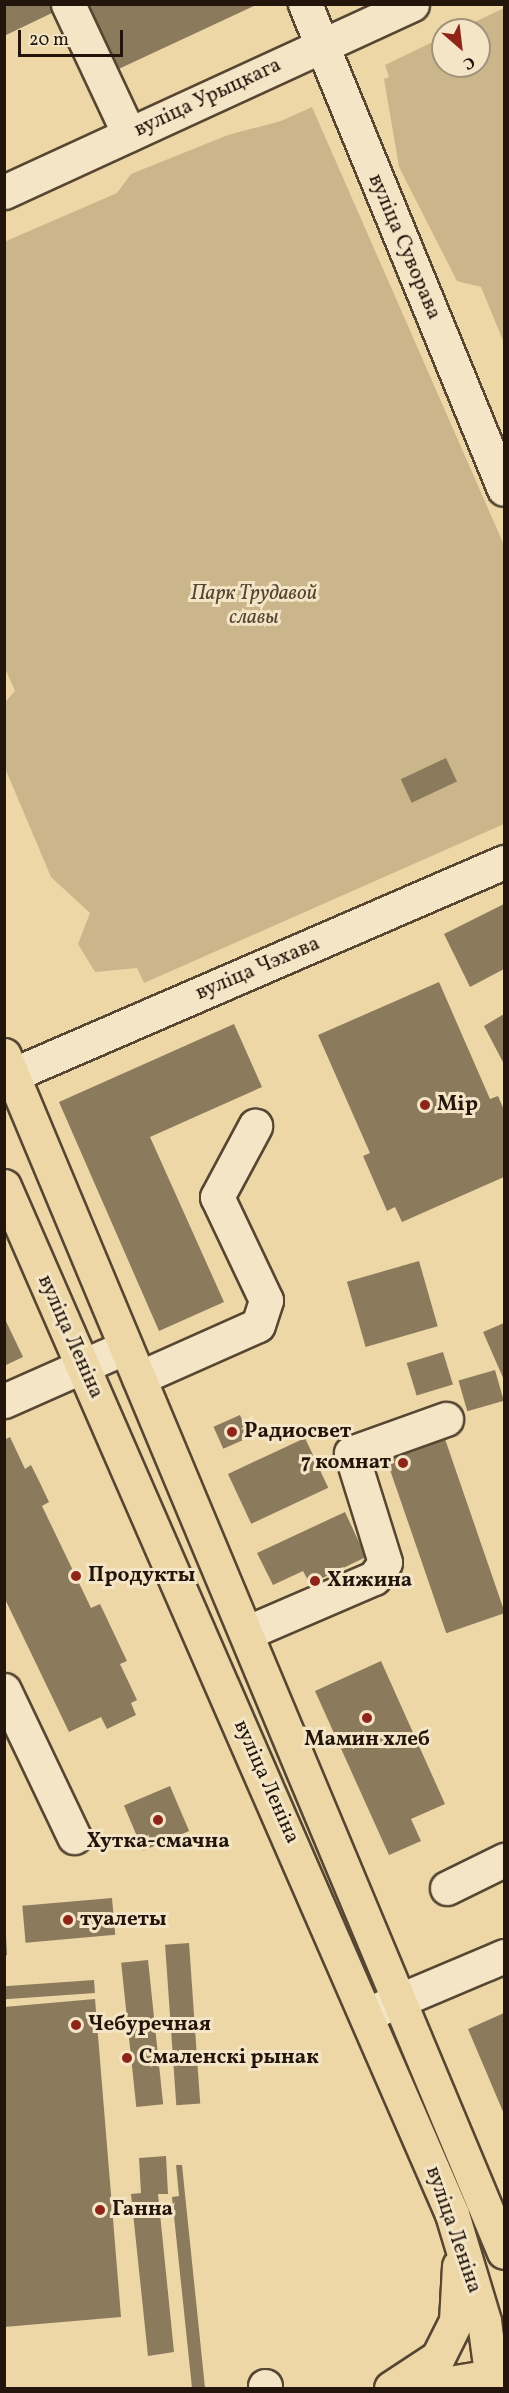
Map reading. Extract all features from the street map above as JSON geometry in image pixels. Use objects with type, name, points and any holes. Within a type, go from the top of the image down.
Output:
[{"type":"main road","name":"вуліца Леніна","points":[[7,1069],[140,1378],[504,2252]]},
{"type":"main road","name":"вуліца Леніна","points":[[4,1186],[367,2014],[452,2214],[484,2321],[497,2379]]},
{"type":"main road","points":[[391,2388],[438,2357],[456,2321],[461,2283],[452,2214]]},
{"type":"main road","points":[[419,2388],[497,2379]]},
{"type":"street","points":[[68,4],[129,134]]},
{"type":"street","name":"вуліца Суворава","points":[[305,4],[504,489]]},
{"type":"street","name":"вуліца Урыцкага","points":[[4,192],[412,4]]},
{"type":"street","name":"вуліца Чэхава","points":[[7,1069],[504,862]]},
{"type":"street","points":[[140,1378],[258,1325],[266,1300],[217,1197],[255,1126]]},
{"type":"street","points":[[4,1401],[126,1347]]},
{"type":"street","points":[[246,1634],[375,1578],[385,1562],[351,1453],[446,1419]]},
{"type":"street","points":[[4,1690],[74,1837]]},
{"type":"street","points":[[447,1888],[504,1860]]},
{"type":"street","points":[[367,2014],[504,1956]]},
{"type":"green space","points":[[504,8],[504,343],[481,287],[457,281],[399,167],[384,79],[389,77],[385,65],[431,43],[431,78],[491,78],[491,18],[483,18]]},
{"type":"green space","name":"Парк Трудавой славы","points":[[312,107],[504,545],[504,824],[144,983],[137,968],[95,972],[78,944],[90,913],[51,877],[5,768],[5,702],[15,691],[4,666],[4,242],[117,193],[131,174],[228,135],[281,121]]},
{"type":"building","points":[[4,4],[51,4],[54,12],[4,36]]},
{"type":"building","points":[[79,4],[258,4],[110,73]]},
{"type":"building","points":[[446,758],[457,782],[412,803],[401,779]]},
{"type":"building","points":[[504,904],[504,969],[470,987],[444,934]]},
{"type":"building","name":"Мір","points":[[439,982],[490,1099],[498,1096],[504,1110],[504,1177],[402,1222],[395,1207],[387,1211],[363,1156],[370,1153],[318,1035]]},
{"type":"building","points":[[504,1014],[504,1064],[484,1026]]},
{"type":"building","points":[[234,1024],[262,1087],[150,1137],[224,1302],[159,1331],[59,1102]]},
{"type":"building","points":[[419,1261],[438,1326],[366,1347],[347,1282]]},
{"type":"building","points":[[4,1317],[23,1357],[4,1366]]},
{"type":"building","points":[[504,1323],[504,1380],[483,1332]]},
{"type":"building","points":[[443,1352],[453,1385],[417,1396],[407,1363]]},
{"type":"building","points":[[495,1370],[504,1401],[467,1411],[458,1380]]},
{"type":"building","name":"Радиосвет","points":[[240,1415],[250,1437],[223,1449],[214,1427]]},
{"type":"building","points":[[10,1437],[25,1469],[31,1465],[49,1502],[42,1506],[91,1608],[100,1604],[127,1661],[120,1664],[137,1700],[131,1703],[136,1715],[107,1729],[101,1717],[69,1732],[4,1597],[4,1440]]},
{"type":"building","points":[[305,1438],[328,1488],[251,1524],[228,1474]]},
{"type":"building","points":[[445,1439],[504,1610],[504,1613],[446,1633],[386,1459]]},
{"type":"building","points":[[345,1512],[366,1557],[310,1584],[303,1571],[273,1585],[257,1553]]},
{"type":"building","points":[[381,1661],[445,1804],[411,1819],[421,1841],[389,1855],[315,1691]]},
{"type":"building","name":"Хутка-смачна","points":[[170,1786],[189,1831],[143,1851],[124,1806]]},
{"type":"building","name":"туалеты","points":[[112,1898],[115,1935],[26,1943],[22,1906]]},
{"type":"building","points":[[4,1937],[6,1937],[7,1955],[4,1955]]},
{"type":"building","points":[[189,1943],[200,2104],[176,2105],[165,1945]]},
{"type":"building","points":[[148,1960],[163,2104],[136,2107],[121,1963]]},
{"type":"building","points":[[94,1980],[95,1993],[5,1999],[4,1986]]},
{"type":"building","points":[[95,1999],[121,2317],[4,2327],[4,2007]]},
{"type":"building","points":[[504,2013],[504,2114],[468,2029]]},
{"type":"building","points":[[166,2156],[168,2194],[158,2194],[174,2352],[148,2356],[131,2194],[141,2193],[139,2158]]},
{"type":"building","points":[[176,2165],[182,2165],[205,2388],[192,2388],[172,2197],[179,2196]]},
{"type":"place","name":"Мір","points":[[425,1105]]},
{"type":"place","name":"Радиосвет","points":[[232,1432]]},
{"type":"place","name":"7 комнат","points":[[403,1463]]},
{"type":"place","name":"Продукты","points":[[76,1576]]},
{"type":"place","name":"Хижина","points":[[315,1581]]},
{"type":"place","name":"Мамин хлеб","points":[[367,1718]]},
{"type":"place","name":"Хутка-смачна","points":[[158,1820]]},
{"type":"place","name":"туалеты","points":[[68,1920]]},
{"type":"place","name":"Чебуречная","points":[[76,2025]]},
{"type":"place","name":"Смаленскі рынак","points":[[127,2058]]},
{"type":"place","name":"Ганна","points":[[100,2210]]}]
